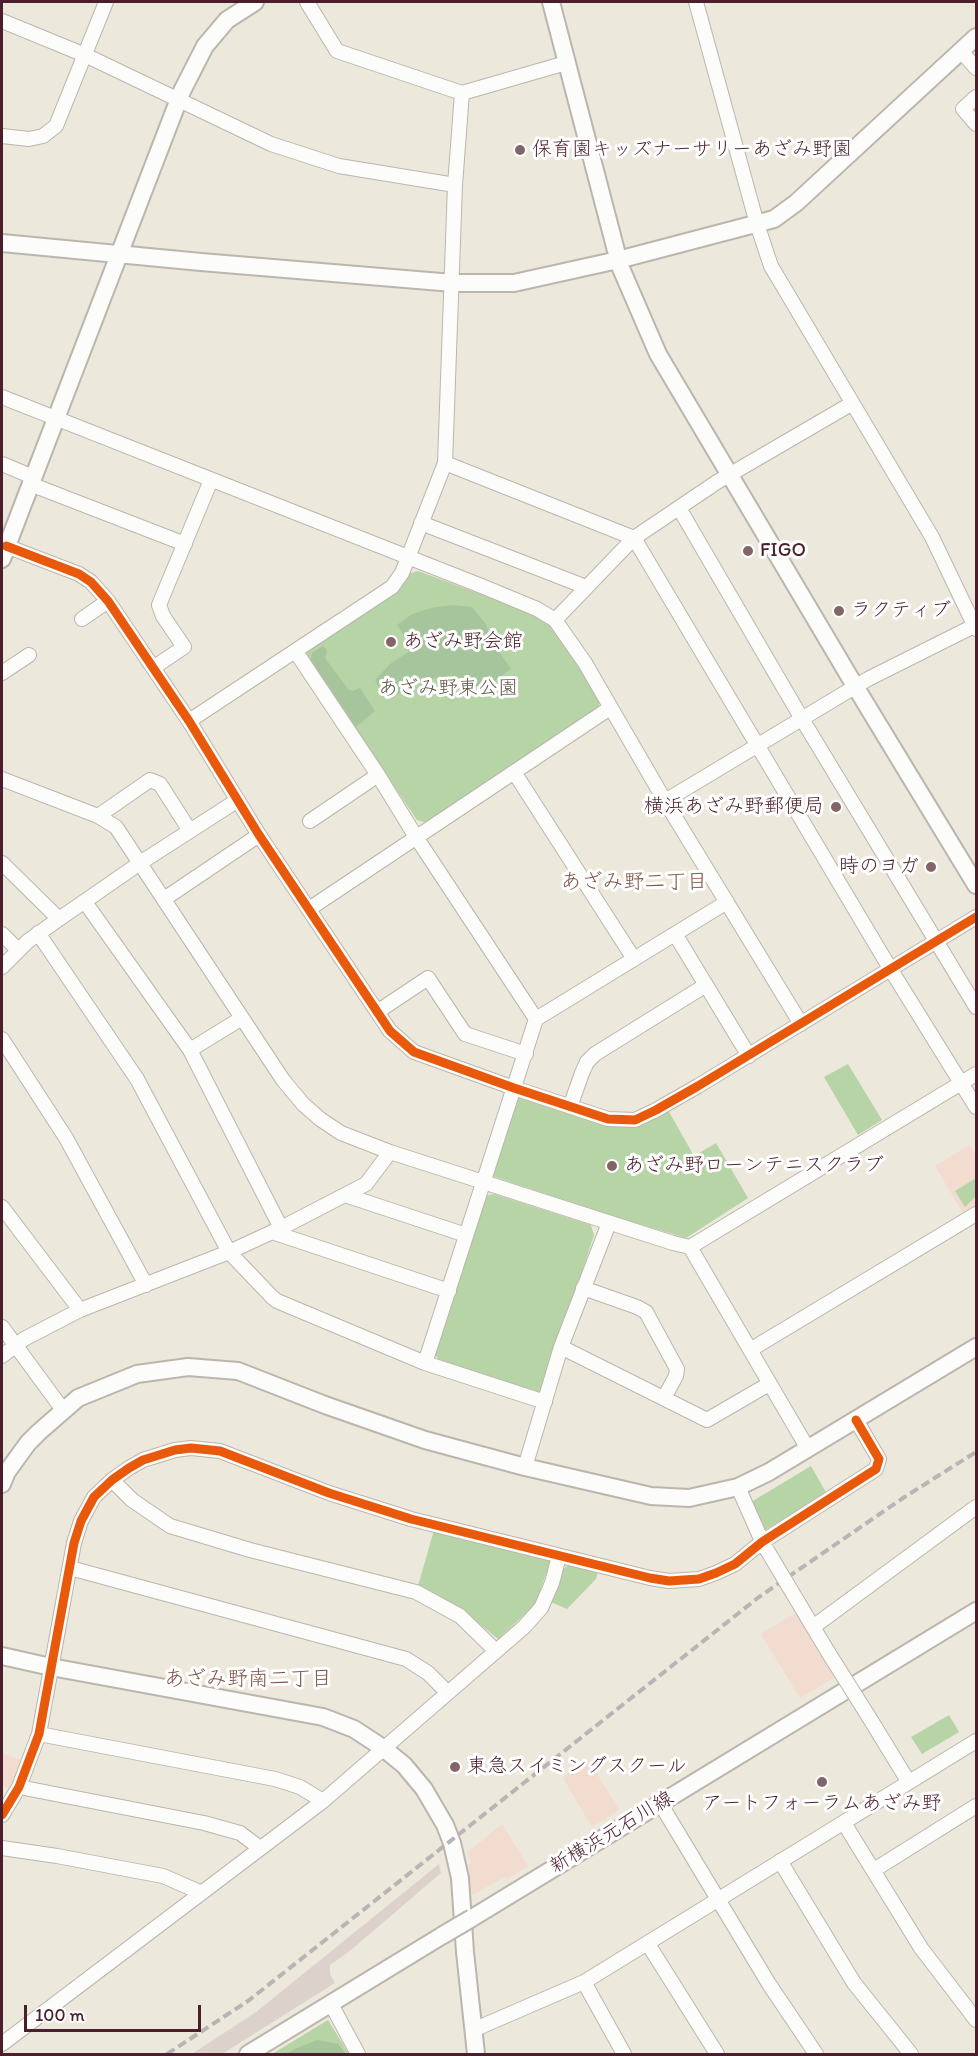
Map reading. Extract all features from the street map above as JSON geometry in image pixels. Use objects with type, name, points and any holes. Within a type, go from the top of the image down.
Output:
[{"type":"street","points":[[2,136],[29,139],[44,136],[56,126],[106,2]]},
{"type":"street","points":[[255,2],[227,20],[205,46],[178,100],[4,552],[79,574],[91,582],[108,601],[189,721],[259,835],[377,1012],[390,1031],[414,1052],[608,1119],[635,1120],[749,1056],[976,917]]},
{"type":"street","points":[[308,2],[337,51],[462,93],[566,63]]},
{"type":"street","points":[[551,2],[618,260],[658,354],[855,687],[976,885]]},
{"type":"street","points":[[665,801],[855,687],[976,626],[932,537],[771,266],[757,224],[696,2]]},
{"type":"street","points":[[2,21],[86,55],[271,144],[339,166],[455,185]]},
{"type":"street","points":[[2,243],[453,283],[514,283],[618,260],[774,219],[786,212],[976,37]]},
{"type":"street","points":[[961,51],[976,68]]},
{"type":"street","points":[[189,721],[392,587],[402,573],[446,463],[455,185],[462,93]]},
{"type":"street","points":[[976,97],[963,109],[976,124]]},
{"type":"street","points":[[2,397],[537,609],[555,620],[585,663],[665,801],[801,1024]]},
{"type":"street","points":[[555,620],[634,538],[730,475],[851,404]]},
{"type":"street","points":[[446,463],[634,538],[756,746],[976,1107]]},
{"type":"street","points":[[2,464],[32,480],[185,544]]},
{"type":"street","points":[[153,668],[184,647],[163,616],[159,605],[211,480]]},
{"type":"street","points":[[679,508],[976,1007]]},
{"type":"street","points":[[421,523],[586,587]]},
{"type":"street","points":[[82,619],[108,601]]},
{"type":"street","points":[[296,652],[536,1019]]},
{"type":"street","points":[[2,674],[29,655]]},
{"type":"street","points":[[309,909],[610,708]]},
{"type":"street","points":[[514,772],[634,959]]},
{"type":"street","points":[[310,821],[378,775]]},
{"type":"street","points":[[2,778],[98,816],[116,827],[283,1080],[303,1104],[320,1119],[341,1133],[390,1152],[690,1247],[808,1449]]},
{"type":"street","points":[[98,816],[150,780],[160,784],[190,831]]},
{"type":"street","points":[[2,967],[38,933],[140,863],[238,800]]},
{"type":"street","points":[[164,899],[259,835]]},
{"type":"street","points":[[2,863],[59,919]]},
{"type":"street","points":[[85,902],[189,1050],[277,1230],[449,1291]]},
{"type":"street","points":[[425,1363],[536,1019],[727,902]]},
{"type":"street","points":[[38,933],[137,1079],[229,1252],[277,1301],[425,1363],[545,1402]]},
{"type":"street","points":[[2,934],[18,950]]},
{"type":"street","points":[[675,934],[749,1056]]},
{"type":"street","points":[[377,1012],[428,978],[465,1034],[526,1054]]},
{"type":"street","points":[[570,1107],[582,1073],[595,1054],[706,985]]},
{"type":"street","points":[[189,1050],[242,1018]]},
{"type":"street","points":[[2,1039],[66,1138],[146,1285]]},
{"type":"street","points":[[690,1247],[976,1074]]},
{"type":"street","points":[[2,1356],[44,1327],[80,1310],[229,1252],[366,1184],[390,1152]]},
{"type":"street","points":[[345,1195],[466,1235]]},
{"type":"street","points":[[2,1207],[80,1310]]},
{"type":"street","points":[[750,1350],[976,1214]]},
{"type":"street","points":[[525,1467],[561,1347],[609,1223]]},
{"type":"street","points":[[583,1288],[646,1312],[676,1369],[664,1398]]},
{"type":"street","points":[[2,1327],[63,1410]]},
{"type":"street","points":[[561,1347],[708,1420],[769,1384]]},
{"type":"street","points":[[2,1484],[13,1463],[28,1443],[78,1398],[137,1374],[188,1367],[232,1370],[425,1440],[525,1467],[651,1496],[689,1498],[738,1487],[769,1472],[976,1347]]},
{"type":"street","points":[[2,1815],[19,1787],[39,1734],[74,1543],[81,1521],[94,1497],[112,1480],[129,1468],[157,1454],[191,1448],[220,1451],[329,1493],[411,1519],[650,1578],[679,1580],[699,1579],[716,1574],[764,1546],[876,1469],[879,1459],[856,1420]]},
{"type":"street","points":[[112,1480],[132,1500],[170,1526],[250,1550],[416,1592],[460,1616],[496,1651]]},
{"type":"street","points":[[738,1487],[764,1546],[909,1781]]},
{"type":"street","points":[[813,1627],[976,1507]]},
{"type":"street","points":[[2,2044],[323,1802],[524,1627],[541,1608],[552,1583],[559,1556]]},
{"type":"street","points":[[70,1568],[406,1659],[428,1673],[447,1692]]},
{"type":"street","name":"新横浜元石川線","points":[[248,2055],[976,1611]]},
{"type":"street","points":[[2,1656],[323,1717],[354,1729],[404,1765],[424,1789],[445,1825],[452,1843],[460,1878],[476,2055]]},
{"type":"street","points":[[39,1734],[275,1779],[300,1787],[323,1802]]},
{"type":"street","points":[[473,2030],[584,1982],[976,1741]]},
{"type":"street","points":[[19,1787],[204,1823],[240,1833],[260,1848]]},
{"type":"street","points":[[660,1803],[792,2020],[816,2055]]},
{"type":"street","points":[[874,1870],[976,1806]]},
{"type":"street","points":[[844,1822],[921,1948],[976,2020]]},
{"type":"street","points":[[2,1848],[153,1874],[202,1893]]},
{"type":"street","points":[[780,1861],[854,1983],[911,2055]]},
{"type":"street","points":[[648,1944],[717,2055]]},
{"type":"street","points":[[584,1982],[624,2055]]},
{"type":"street","points":[[331,2004],[358,2055]]},
{"type":"shaded area","points":[[970,1145],[976,1156],[976,1208],[964,1215],[935,1166]]},
{"type":"shaded area","points":[[797,1612],[837,1676],[800,1698],[761,1634]]},
{"type":"shaded area","points":[[2,1753],[21,1760],[11,1790],[2,1786]]},
{"type":"shaded area","points":[[588,1759],[619,1810],[592,1827],[563,1778]]},
{"type":"shaded area","points":[[502,1824],[528,1866],[507,1879],[505,1877],[472,1895],[469,1867],[471,1861],[467,1853]]},
{"type":"shaded area","points":[[439,1864],[441,1873],[351,1950],[330,1965],[330,1974],[335,1983],[222,2054],[192,2054],[256,2012]]},
{"type":"green space","name":"あざみ野東公園","points":[[418,571],[529,612],[548,623],[561,636],[600,700],[598,708],[427,823],[417,820],[307,659],[307,651],[394,594],[411,573]]},
{"type":"green space","points":[[452,605],[472,607],[486,624],[491,640],[511,669],[485,688],[437,678],[409,685],[398,694],[385,699],[375,680],[390,664],[413,649],[397,625],[412,614]]},
{"type":"green space","points":[[323,646],[327,650],[325,658],[348,689],[353,691],[360,688],[375,711],[356,727],[311,660],[312,653]]},
{"type":"green space","points":[[848,1064],[882,1120],[858,1135],[824,1077]]},
{"type":"green space","name":"あざみ野ローンテニスクラブ","points":[[522,1095],[613,1123],[668,1110],[694,1156],[716,1143],[748,1198],[686,1238],[492,1176],[515,1100]]},
{"type":"green space","points":[[976,1178],[976,1196],[965,1207],[955,1191]]},
{"type":"green space","name":"あざみ野ローンテニスクラブ","points":[[494,1194],[591,1225],[594,1235],[544,1388],[539,1393],[441,1362],[434,1354],[475,1231],[484,1196]]},
{"type":"green space","points":[[811,1466],[827,1494],[765,1530],[751,1502]]},
{"type":"green space","points":[[434,1530],[551,1560],[535,1605],[498,1639],[465,1612],[418,1586]]},
{"type":"green space","points":[[569,1565],[598,1571],[596,1579],[567,1609],[551,1602],[563,1569]]},
{"type":"green space","points":[[949,1715],[959,1732],[922,1754],[911,1737]]},
{"type":"green space","points":[[328,2020],[349,2054],[272,2054]]},
{"type":"green space","points":[[317,2040],[338,2044],[346,2054],[286,2054],[297,2048]]},
{"type":"railway","points":[[167,2054],[248,2001],[759,1597],[903,1498],[976,1452]]},
{"type":"cycle path","points":[[6,546],[79,574],[91,582],[108,601],[189,721],[259,835],[390,1031],[414,1052],[608,1119],[635,1120],[698,1086],[976,917]]},
{"type":"cycle path","points":[[2,1815],[19,1787],[39,1734],[74,1543],[81,1521],[94,1497],[112,1480],[143,1460],[175,1450],[191,1448],[220,1451],[329,1493],[411,1519],[669,1581],[699,1579],[735,1564],[762,1542],[876,1469],[879,1459],[856,1420]]},
{"type":"place","name":"保育園キッズナーサリーあざみ野園","points":[[520,150]]},
{"type":"place","name":"FIGO","points":[[748,551]]},
{"type":"place","name":"ラクティブ","points":[[839,611]]},
{"type":"place","name":"あざみ野会館","points":[[391,642]]},
{"type":"place","name":"横浜あざみ野郵便局","points":[[836,807]]},
{"type":"place","name":"時のヨガ","points":[[931,867]]},
{"type":"place","name":"あざみ野ローンテニスクラブ","points":[[612,1166]]},
{"type":"place","name":"東急スイミングスクール","points":[[455,1767]]},
{"type":"place","name":"アートフォーラムあざみ野","points":[[822,1782]]},
{"type":"district","name":"あざみ野二丁目","points":[[634,883]]},
{"type":"district","name":"あざみ野南二丁目","points":[[248,1680]]}]
